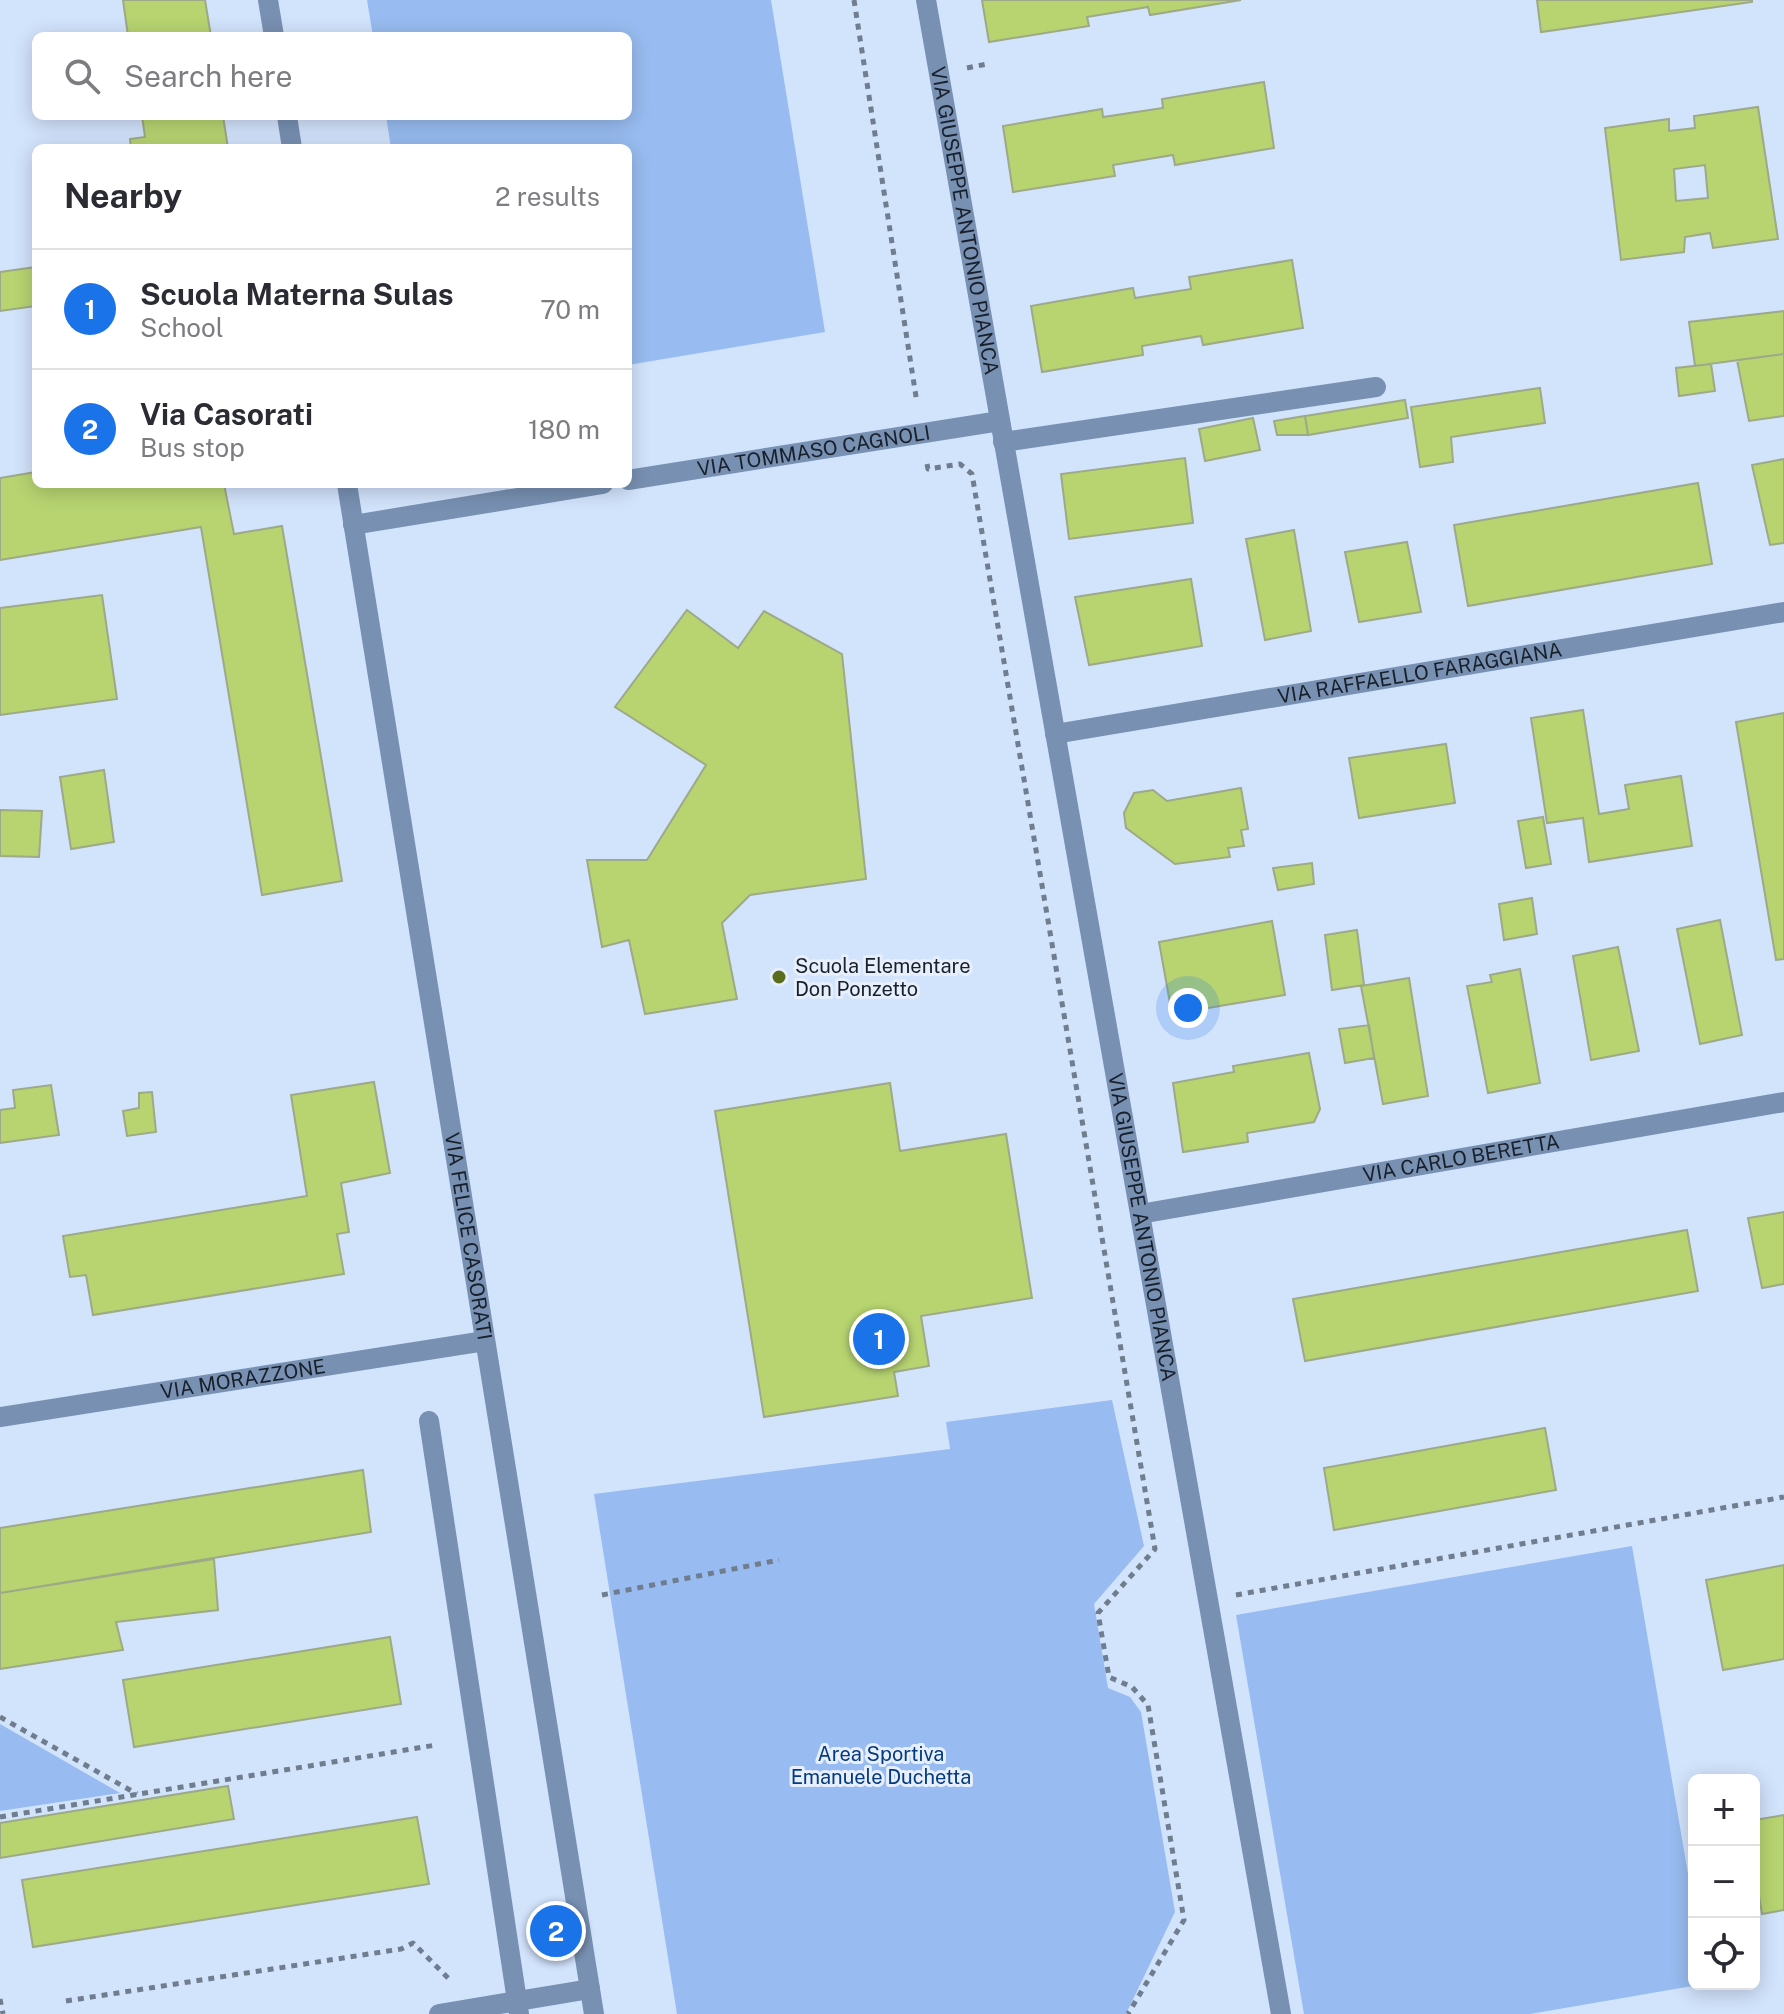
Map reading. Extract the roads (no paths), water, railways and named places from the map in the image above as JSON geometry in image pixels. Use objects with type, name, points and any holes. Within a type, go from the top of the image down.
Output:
[{"type":"street","points":[[268,0],[273,32]]},
{"type":"street","name":"VIA GIUSEPPE ANTONIO PIANCA","points":[[926,0],[1281,2014]]},
{"type":"street","points":[[288,120],[291,144]]},
{"type":"street","points":[[1002,432],[1376,387]]},
{"type":"street","name":"VIA TOMMASO CAGNOLI","points":[[632,479],[922,434],[1002,432]]},
{"type":"street","name":"VIA FELICE CASORATI","points":[[348,488],[594,2014]]},
{"type":"street","points":[[353,525],[579,488]]},
{"type":"street","name":"VIA RAFFAELLO FARAGGIANA","points":[[1055,734],[1784,612]]},
{"type":"street","name":"VIA CARLO BERETTA","points":[[1140,1214],[1784,1102]]},
{"type":"street","name":"VIA MORAZZONE","points":[[0,1417],[485,1341]]},
{"type":"street","points":[[429,1421],[518,2008]]},
{"type":"street","points":[[439,2014],[518,2008],[590,1989]]},
{"type":"place","name":"Scuola Elementare Don Ponzetto","points":[[779,977]]},
{"type":"place","name":"Scuola Materna Sulas","points":[[879,1339]]},
{"type":"place","name":"Via Casorati","points":[[556,1931]]},
{"type":"park label","name":"Area Sportiva Emanuele Duchetta","points":[[881,1766]]}]
